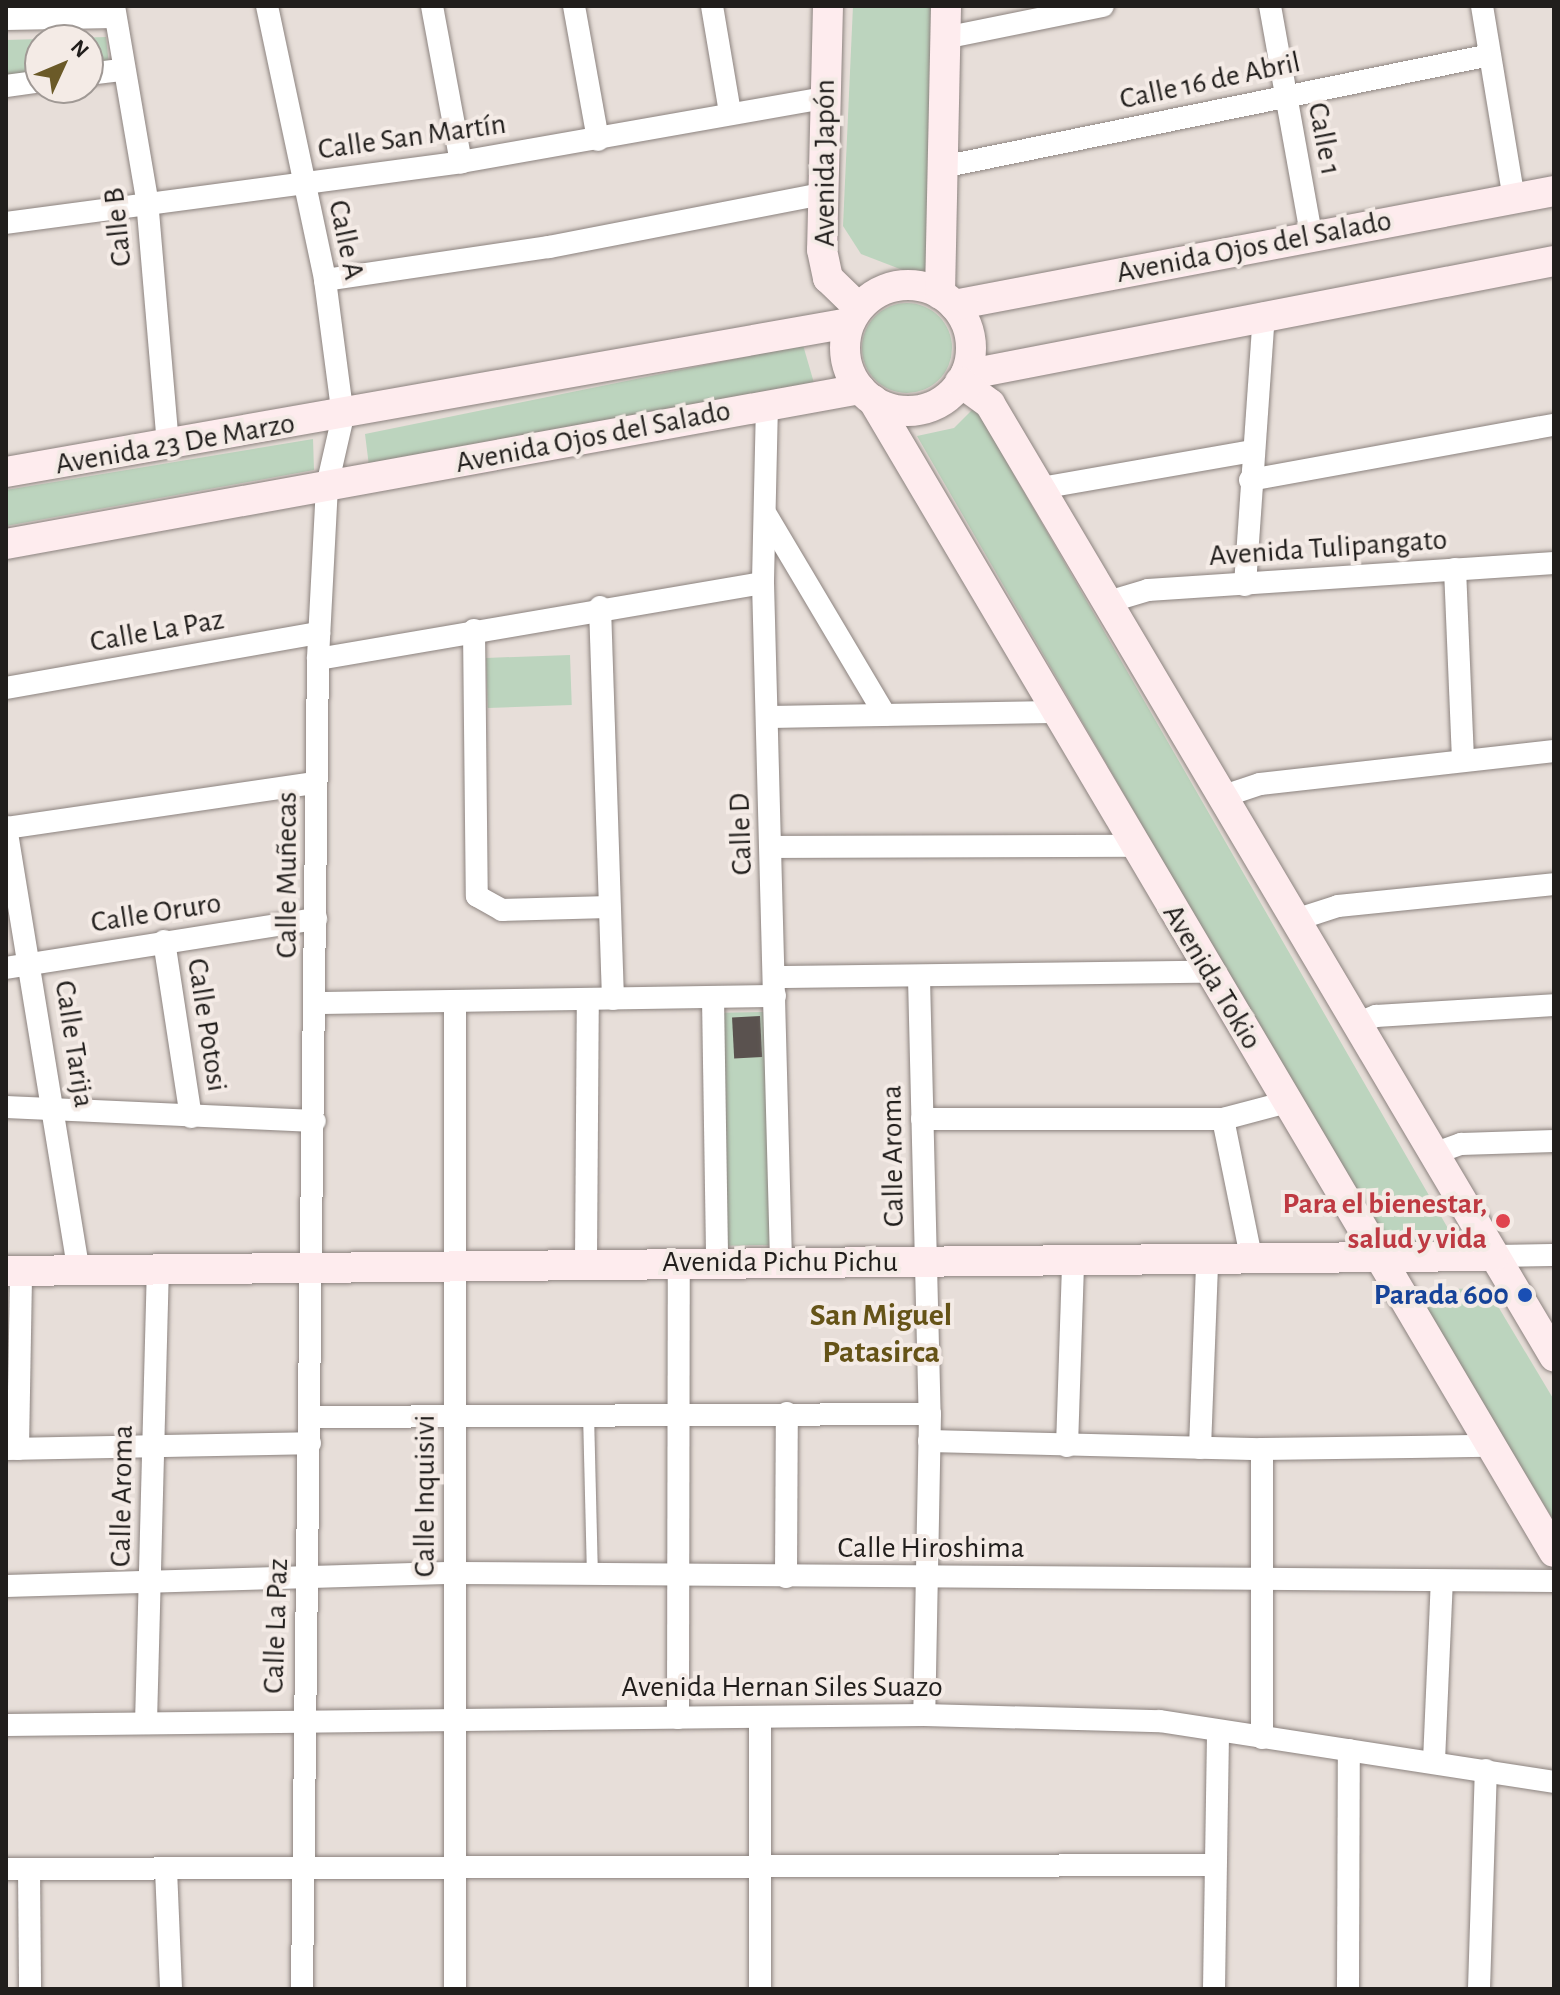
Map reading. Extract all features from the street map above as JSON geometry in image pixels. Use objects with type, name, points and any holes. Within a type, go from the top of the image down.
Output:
[{"type":"street","name":"Calle A","points":[[267,6],[325,280],[343,416],[327,486]]},
{"type":"street","points":[[432,6],[461,162]]},
{"type":"street","points":[[574,6],[598,140]]},
{"type":"street","points":[[712,6],[730,112]]},
{"type":"street","name":"Avenida Japón","points":[[828,6],[822,194],[828,278],[854,315]]},
{"type":"street","points":[[946,6],[942,167],[947,300],[969,332],[962,378]]},
{"type":"street","name":"Calle 1","points":[[1270,6],[1311,235]]},
{"type":"street","points":[[1482,6],[1514,199]]},
{"type":"street","points":[[944,38],[1092,7]]},
{"type":"street","points":[[6,19],[115,11]]},
{"type":"street","name":"Calle B","points":[[115,11],[147,200],[168,444]]},
{"type":"street","name":"Calle 16 de Abril","points":[[942,167],[1490,55]]},
{"type":"street","points":[[104,72],[123,70]]},
{"type":"street","name":"Calle San Martín","points":[[6,223],[147,200],[461,162],[598,140],[730,112],[824,98]]},
{"type":"street","name":"Avenida Ojos del Salado","points":[[947,300],[1554,191]]},
{"type":"street","points":[[325,280],[549,247],[822,194]]},
{"type":"street","points":[[854,315],[845,357],[866,394],[925,409],[962,378],[1264,314],[1554,261]]},
{"type":"street","points":[[343,416],[854,315],[906,284],[947,300]]},
{"type":"street","points":[[1245,585],[1264,314]]},
{"type":"street","points":[[962,378],[990,404],[1041,488],[1554,1356]]},
{"type":"street","name":"Avenida Ojos del Salado","points":[[327,486],[767,404],[866,394]]},
{"type":"street","name":"Avenida Tokio","points":[[866,394],[1207,972],[1380,1258],[1487,1446],[1554,1552]]},
{"type":"street","name":"Calle D","points":[[767,404],[767,516],[763,583],[781,1261]]},
{"type":"street","name":"Avenida 23 De Marzo","points":[[6,472],[343,416]]},
{"type":"street","points":[[1250,480],[1554,425]]},
{"type":"street","points":[[1041,488],[1252,451]]},
{"type":"street","points":[[6,544],[327,486]]},
{"type":"street","name":"Calle Muñecas","points":[[316,1264],[316,783],[318,659],[327,486]]},
{"type":"street","points":[[767,516],[885,715]]},
{"type":"street","name":"Avenida Tulipangato","points":[[1108,602],[1148,590],[1554,563]]},
{"type":"street","points":[[1455,569],[1463,760]]},
{"type":"street","points":[[318,659],[600,607],[763,583]]},
{"type":"street","points":[[600,607],[607,907],[613,999]]},
{"type":"street","points":[[474,630],[477,896],[502,910],[607,907]]},
{"type":"street","name":"Calle La Paz","points":[[6,688],[319,633]]},
{"type":"street","points":[[767,717],[1055,712]]},
{"type":"street","points":[[1221,797],[1260,784],[1554,751]]},
{"type":"street","points":[[6,828],[316,783]]},
{"type":"street","name":"Calle Tarija","points":[[6,828],[32,964],[79,1271]]},
{"type":"street","points":[[772,847],[1134,846]]},
{"type":"street","points":[[1295,920],[1338,906],[1554,884]]},
{"type":"street","name":"Calle Oruro","points":[[6,968],[316,919]]},
{"type":"street","name":"Calle Potosi","points":[[164,941],[191,1117]]},
{"type":"street","points":[[317,1003],[713,998],[775,986],[919,978],[1207,972]]},
{"type":"street","name":"Calle Aroma","points":[[919,978],[930,1414],[924,1715]]},
{"type":"street","points":[[713,998],[717,1262]]},
{"type":"street","points":[[586,1261],[588,1001]]},
{"type":"street","name":"Calle Inquisivi","points":[[455,1002],[455,1989]]},
{"type":"street","points":[[1356,1024],[1376,1016],[1554,1005]]},
{"type":"street","points":[[922,1119],[1223,1119],[1287,1102]]},
{"type":"street","points":[[6,1107],[315,1121]]},
{"type":"street","points":[[1223,1119],[1252,1261]]},
{"type":"street","points":[[1433,1154],[1461,1144],[1554,1141]]},
{"type":"street","name":"Avenida Pichu Pichu","points":[[14,1271],[586,1261],[1073,1263],[1554,1255]]},
{"type":"street","points":[[678,1718],[674,1579],[679,1262]]},
{"type":"street","points":[[1200,1448],[1207,1262]]},
{"type":"street","points":[[1067,1446],[1073,1263]]},
{"type":"street","name":"Calle La Paz","points":[[302,1989],[303,1722],[316,1264]]},
{"type":"street","name":"Calle Aroma","points":[[146,1723],[158,1269]]},
{"type":"street","points":[[14,1271],[12,1449],[310,1443]]},
{"type":"street","points":[[310,1417],[588,1412],[930,1414]]},
{"type":"street","points":[[786,1577],[787,1413]]},
{"type":"street","points":[[929,1441],[1262,1449],[1487,1446]]},
{"type":"street","points":[[1262,1449],[1262,1738]]},
{"type":"street","name":"Calle Hiroshima","points":[[6,1586],[307,1580],[455,1573],[674,1579],[1554,1581]]},
{"type":"street","points":[[1434,1761],[1442,1581]]},
{"type":"street","name":"Avenida Hernan Siles Suazo","points":[[6,1725],[924,1715],[1160,1721],[1554,1782]]},
{"type":"street","points":[[760,1718],[760,1989]]},
{"type":"street","points":[[1214,1989],[1218,1732]]},
{"type":"street","points":[[1348,1989],[1349,1750]]},
{"type":"street","points":[[1479,1989],[1486,1770]]},
{"type":"street","points":[[6,1869],[457,1871],[760,1862],[1215,1865]]},
{"type":"street","points":[[29,1869],[30,1989]]},
{"type":"street","points":[[166,1869],[171,1989]]},
{"type":"lane","points":[[588,1412],[592,1577]]},
{"type":"green space","points":[[853,6],[931,6],[926,279],[861,254],[843,226]]},
{"type":"green space","points":[[104,37],[109,65],[104,66]]},
{"type":"green space","points":[[24,39],[24,77],[6,80],[6,40]]},
{"type":"green space","points":[[907,303],[924,307],[939,316],[948,331],[952,348],[948,365],[939,380],[924,389],[907,393],[890,389],[875,380],[866,365],[862,348],[866,331],[875,316],[890,307]]},
{"type":"green space","points":[[803,345],[814,383],[369,466],[365,434]]},
{"type":"green space","points":[[975,407],[1461,1251],[1390,1254],[917,436],[954,428]]},
{"type":"green space","points":[[313,439],[314,470],[6,526],[6,490]]},
{"type":"green space","points":[[570,655],[572,705],[488,708],[486,658]]},
{"type":"green space","points":[[769,1012],[773,1245],[725,1246],[721,1013]]},
{"type":"green space","points":[[1487,1288],[1554,1400],[1554,1521],[1413,1290]]},
{"type":"building","points":[[760,1016],[762,1057],[734,1058],[732,1017]]},
{"type":"place","name":"Para el bienestar, salud y vida","points":[[1503,1221]]},
{"type":"place","name":"Parada 600","points":[[1525,1295]]},
{"type":"district","name":"San Miguel Patasirca","points":[[881,1334]]}]
